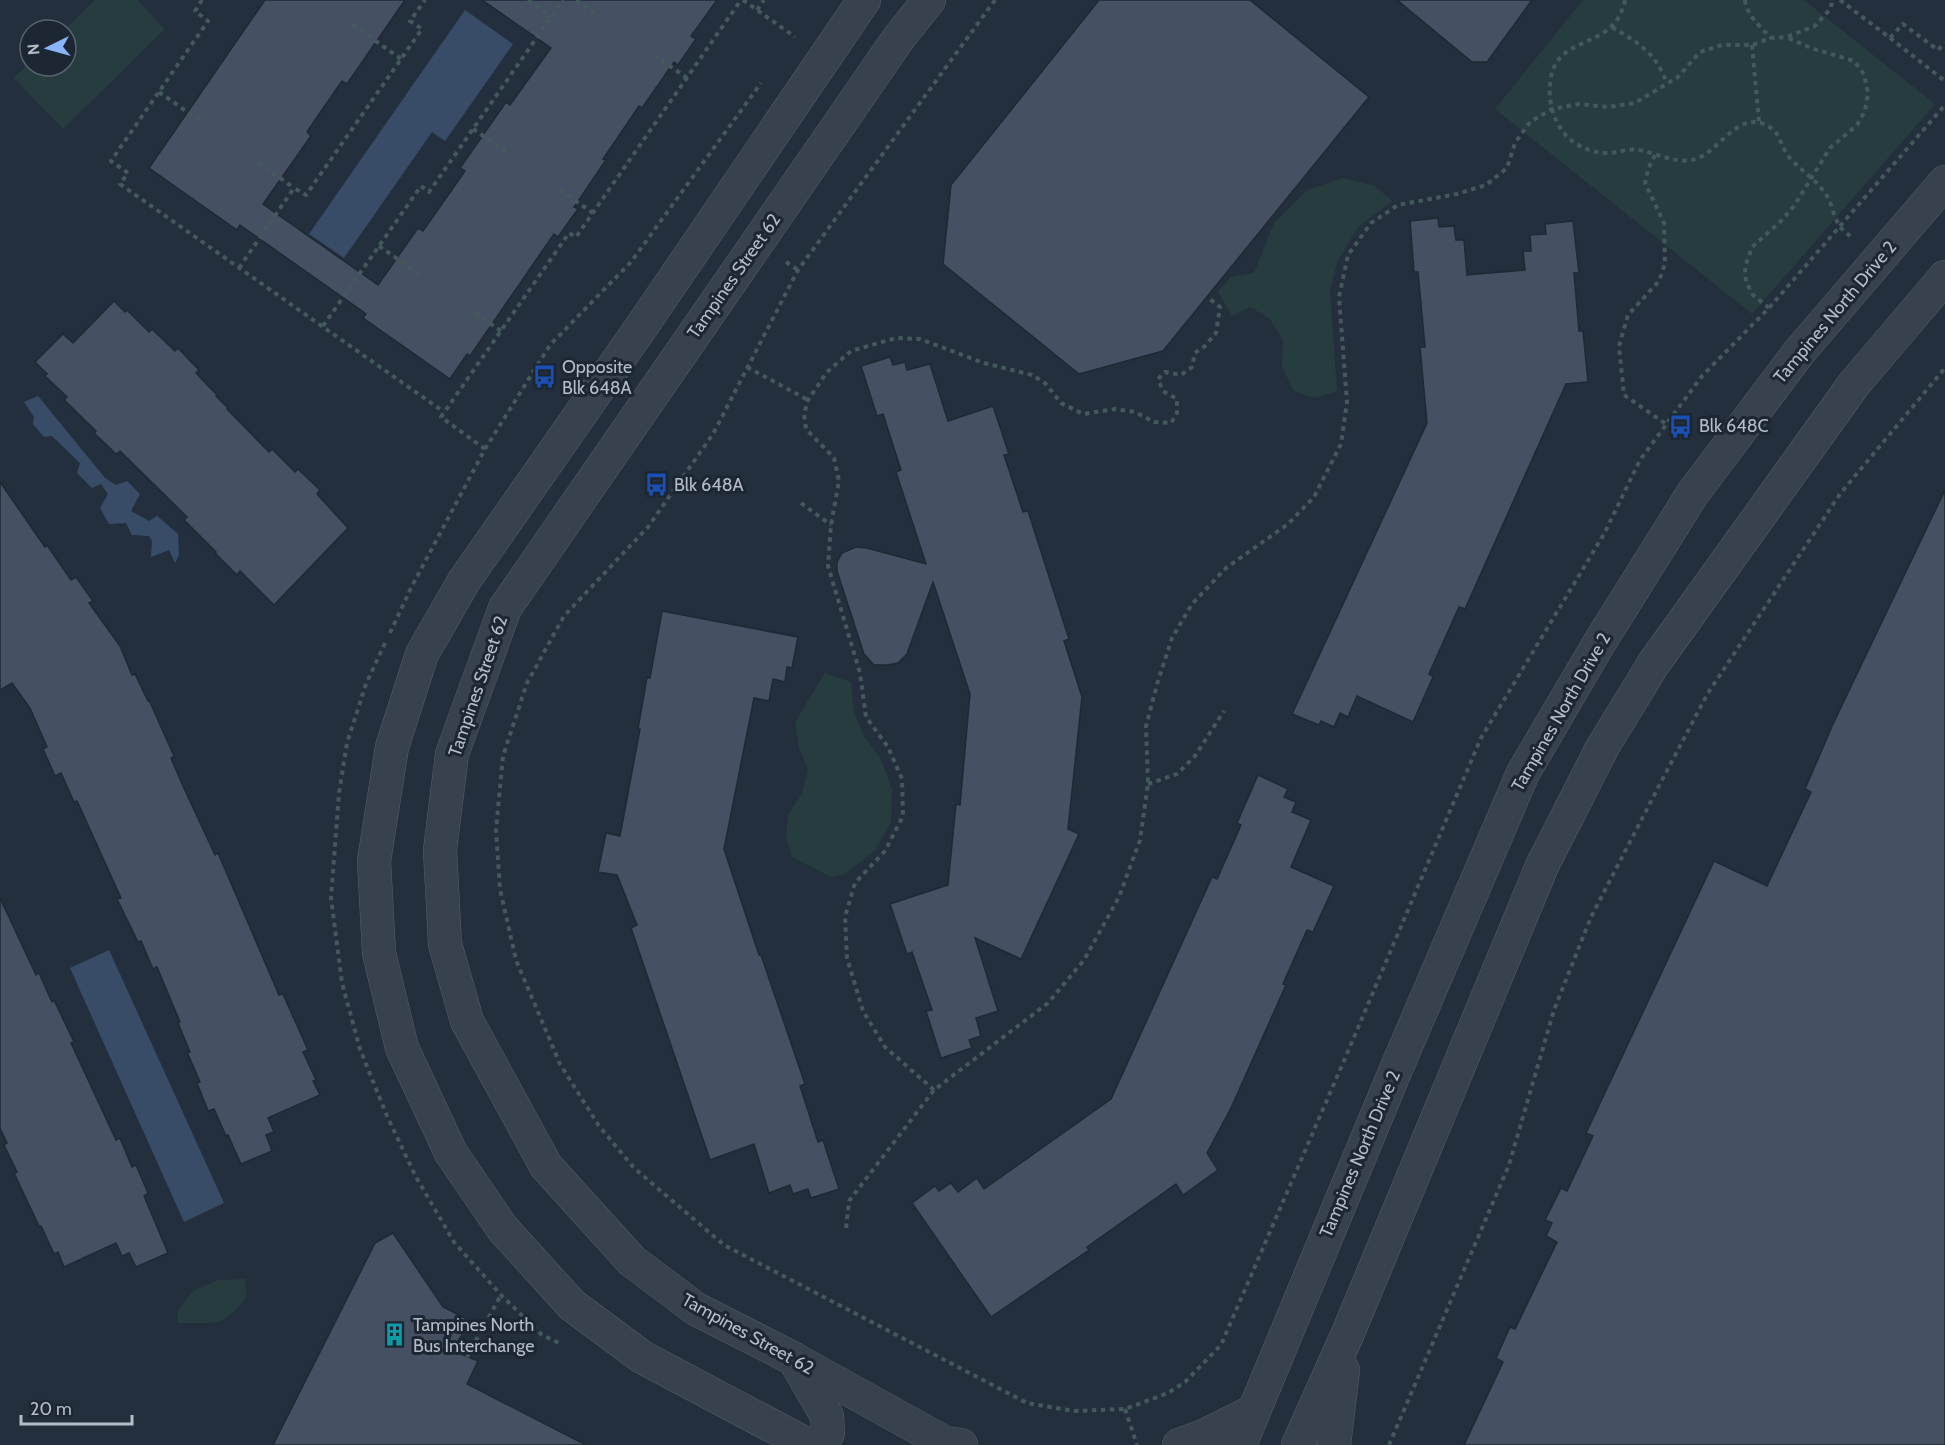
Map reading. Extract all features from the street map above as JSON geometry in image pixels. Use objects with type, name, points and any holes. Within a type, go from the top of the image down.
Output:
[{"type":"street","points":[[808,1445],[642,1357],[572,1305],[503,1229],[451,1153],[402,1048],[379,953],[374,861],[392,747],[422,654],[464,581],[649,317],[864,0]]},
{"type":"street","name":"Tampines Street 62","points":[[929,0],[858,96],[505,608],[452,754],[440,850],[445,944],[467,1020],[546,1166],[632,1261],[696,1309],[952,1444]]},
{"type":"street","name":"Tampines North Drive 2","points":[[1240,1445],[1523,773],[1598,645],[1693,493],[1800,351],[1945,182]]},
{"type":"street","points":[[1298,1445],[1348,1333],[1542,866],[1602,748],[1654,663],[1854,384],[1945,278]]},
{"type":"street","points":[[1334,1445],[1348,1333]]},
{"type":"street","points":[[794,1359],[827,1416],[828,1433],[822,1445]]},
{"type":"street","points":[[1179,1445],[1204,1436],[1252,1412]]},
{"type":"path","points":[[202,0],[195,11],[208,21],[111,161],[128,173],[120,184],[444,412]]},
{"type":"path","points":[[258,162],[306,195],[422,29],[410,21],[425,0]]},
{"type":"path","points":[[528,0],[551,17]]},
{"type":"path","points":[[323,327],[421,186],[429,192],[563,0]]},
{"type":"path","points":[[576,0],[599,16]]},
{"type":"path","points":[[485,448],[441,417],[569,232],[576,237],[742,0],[795,37],[801,28]]},
{"type":"path","points":[[757,10],[764,0]]},
{"type":"path","points":[[995,0],[798,270],[713,434],[648,527],[564,616],[526,683],[503,756],[496,830],[500,890],[516,960],[560,1064],[598,1126],[634,1168],[724,1245],[1027,1402],[1074,1411],[1125,1409],[1137,1445]]},
{"type":"path","points":[[1625,0],[1623,11],[1612,27],[1591,40],[1573,47],[1558,58],[1551,75],[1552,109],[1558,127],[1570,141],[1587,150],[1609,153],[1637,150],[1675,160],[1693,160],[1712,151],[1726,134],[1742,126],[1759,122],[1774,129],[1788,156],[1811,177],[1827,197],[1840,226]]},
{"type":"path","points":[[1745,0],[1755,21],[1772,38]]},
{"type":"path","points":[[1786,38],[1815,26],[1831,8],[1832,0]]},
{"type":"path","points":[[1840,0],[1945,81]]},
{"type":"path","points":[[1890,38],[1903,24],[1938,50],[1945,43]]},
{"type":"path","points":[[353,25],[401,59]]},
{"type":"path","points":[[1612,27],[1646,48],[1660,65],[1667,83]]},
{"type":"path","points":[[846,1228],[849,1201],[934,1090],[1048,1002],[1084,960],[1119,897],[1140,840],[1148,784],[1146,726],[1172,638],[1192,604],[1226,568],[1288,524],[1314,497],[1341,444],[1347,402],[1339,297],[1347,255],[1371,223],[1398,205],[1457,194],[1486,185],[1507,168],[1515,143],[1530,122],[1552,109],[1579,104],[1608,107],[1635,103],[1678,77],[1700,52],[1722,45],[1752,45],[1772,38],[1786,38],[1854,61],[1864,74],[1868,93],[1865,111],[1857,125],[1830,148],[1794,206],[1752,247],[1745,267],[1746,282],[1753,295],[1769,308]]},
{"type":"path","points":[[1752,45],[1759,122]]},
{"type":"path","points":[[654,55],[687,78]]},
{"type":"path","points":[[563,1346],[542,1335],[501,1295],[454,1242],[416,1177],[387,1116],[360,1049],[342,983],[331,898],[339,793],[347,743],[366,684],[412,586],[485,448],[550,345],[631,262],[766,75]]},
{"type":"path","points":[[159,92],[203,123]]},
{"type":"path","points":[[473,129],[506,151]]},
{"type":"path","points":[[1655,155],[1648,168],[1645,183],[1664,223],[1665,264],[1659,281],[1628,315],[1619,346],[1624,395],[1666,424]]},
{"type":"path","points":[[239,268],[294,188]]},
{"type":"path","points":[[560,190],[593,213]]},
{"type":"path","points":[[379,246],[419,274]]},
{"type":"path","points":[[934,1090],[885,1047],[863,1011],[847,958],[845,917],[855,883],[885,851],[903,816],[902,779],[888,747],[866,717],[860,673],[828,566],[831,525],[839,481],[834,458],[806,429],[804,414],[808,400],[827,372],[851,351],[896,338],[920,339],[984,363],[1032,375],[1046,383],[1061,403],[1083,414],[1115,409],[1135,412],[1154,422],[1171,423],[1177,413],[1177,399],[1163,391],[1158,378],[1165,372],[1181,375],[1192,367],[1196,353],[1216,333],[1220,308],[1207,297]]},
{"type":"path","points":[[474,313],[501,331]]},
{"type":"path","points":[[747,367],[808,400]]},
{"type":"path","points":[[1389,1445],[1509,1165],[1554,1010],[1591,917],[1639,823],[1708,693],[1840,494],[1945,368]]},
{"type":"path","points":[[801,503],[831,525]]},
{"type":"path","points":[[1148,784],[1177,774],[1195,756],[1224,711]]},
{"type":"path","points":[[467,1357],[501,1295]]},
{"type":"green space","points":[[95,0],[137,0],[165,29],[63,129],[14,78],[18,74],[18,78],[78,78],[76,18]]},
{"type":"green space","points":[[1583,0],[1804,0],[1935,104],[1752,314],[1495,109]]},
{"type":"green space","points":[[1342,178],[1373,185],[1393,201],[1359,226],[1338,260],[1330,290],[1337,391],[1315,398],[1294,391],[1282,367],[1283,340],[1269,318],[1250,307],[1232,316],[1218,292],[1231,277],[1254,273],[1274,223],[1307,190]]},
{"type":"green space","points":[[825,673],[851,682],[854,712],[864,736],[881,759],[892,790],[891,823],[875,850],[845,874],[831,877],[792,857],[786,838],[788,815],[802,794],[808,770],[799,747],[795,722]]},
{"type":"green space","points":[[245,1279],[247,1296],[225,1319],[210,1323],[178,1323],[178,1310],[194,1290],[219,1280]]},
{"type":"water","points":[[465,10],[513,44],[445,141],[432,132],[344,258],[309,234]]},
{"type":"water","points":[[38,396],[105,478],[116,485],[127,481],[140,494],[131,511],[149,521],[157,516],[178,534],[179,555],[175,563],[169,550],[151,557],[152,541],[149,536],[132,535],[126,523],[109,524],[100,508],[108,494],[101,484],[92,488],[77,473],[80,463],[52,436],[44,437],[33,424],[34,417],[24,402]]},
{"type":"water","points":[[109,950],[224,1203],[184,1222],[70,968]]},
{"type":"building","points":[[265,0],[405,0],[347,84],[342,81],[307,132],[311,136],[263,204],[378,285],[418,228],[423,231],[465,171],[460,168],[506,102],[510,105],[551,48],[482,0],[717,0],[691,36],[696,39],[678,65],[674,62],[642,108],[639,106],[603,159],[606,160],[574,207],[578,209],[558,237],[554,234],[470,356],[467,354],[450,379],[363,318],[366,314],[240,225],[237,230],[149,168]]},
{"type":"building","points":[[1099,0],[1250,0],[1369,97],[1163,351],[1079,374],[943,264],[951,185]]},
{"type":"building","points":[[1397,0],[1532,0],[1487,62],[1472,62]]},
{"type":"building","points":[[1438,218],[1439,227],[1454,226],[1456,240],[1464,240],[1467,275],[1525,270],[1523,251],[1531,251],[1530,235],[1546,234],[1545,224],[1573,221],[1579,273],[1574,273],[1579,331],[1583,331],[1588,382],[1566,384],[1465,609],[1459,607],[1429,674],[1433,677],[1413,722],[1357,696],[1348,717],[1340,713],[1334,727],[1321,721],[1319,725],[1292,714],[1427,423],[1420,347],[1425,347],[1418,272],[1414,272],[1410,221]]},
{"type":"building","points":[[114,301],[125,312],[127,310],[149,332],[152,329],[175,351],[178,348],[199,370],[196,373],[227,409],[269,452],[272,449],[295,472],[298,469],[320,490],[317,494],[348,528],[274,605],[240,571],[237,575],[215,553],[184,520],[187,517],[120,451],[116,454],[94,433],[96,431],[64,400],[67,397],[45,376],[47,374],[35,362],[63,334],[73,343]]},
{"type":"building","points":[[890,357],[893,365],[905,362],[907,370],[930,364],[948,421],[993,406],[1009,454],[1004,455],[1023,512],[1028,511],[1069,639],[1064,641],[1082,697],[1068,829],[1079,834],[1021,959],[975,938],[998,1011],[976,1018],[981,1036],[969,1040],[972,1048],[941,1058],[926,1011],[932,1010],[912,952],[907,954],[890,904],[948,885],[956,804],[960,805],[970,694],[933,582],[907,654],[898,663],[874,665],[864,654],[837,571],[837,562],[842,553],[856,547],[926,564],[896,472],[901,470],[883,414],[877,416],[861,366]]},
{"type":"building","points":[[0,482],[71,580],[76,577],[93,601],[89,603],[120,646],[132,675],[135,674],[149,700],[174,756],[171,758],[183,786],[215,855],[218,853],[279,995],[283,994],[308,1050],[303,1052],[320,1095],[268,1118],[274,1132],[266,1135],[272,1151],[241,1164],[214,1109],[208,1111],[197,1083],[200,1082],[187,1052],[190,1052],[178,1023],[180,1022],[157,967],[153,969],[141,941],[138,942],[117,899],[121,898],[77,801],[74,802],[61,773],[55,776],[43,749],[47,747],[30,708],[12,683],[0,690]]},
{"type":"building","points":[[1945,490],[1945,1445],[1464,1445],[1503,1362],[1496,1358],[1510,1327],[1515,1329],[1557,1242],[1546,1236],[1552,1223],[1545,1220],[1561,1188],[1567,1191],[1593,1136],[1586,1133],[1714,861],[1767,886],[1811,792],[1805,789],[1833,724]]},
{"type":"building","points":[[662,611],[798,637],[792,668],[787,667],[785,682],[773,679],[769,701],[754,698],[724,849],[805,1084],[800,1086],[818,1142],[823,1140],[839,1189],[811,1198],[808,1189],[793,1194],[790,1185],[769,1193],[754,1144],[710,1160],[631,928],[637,925],[617,875],[598,872],[606,833],[620,836],[640,729],[638,729],[647,677],[650,678]]},
{"type":"building","points":[[1258,775],[1288,789],[1284,797],[1296,802],[1292,812],[1311,820],[1291,867],[1334,886],[1313,932],[1307,930],[1283,984],[1286,985],[1231,1108],[1207,1153],[1218,1170],[1183,1195],[1176,1184],[1087,1247],[1089,1250],[991,1317],[912,1203],[935,1186],[939,1191],[951,1183],[958,1192],[977,1178],[984,1189],[1111,1099],[1212,877],[1217,879],[1241,825],[1237,823]]},
{"type":"building","points":[[0,898],[36,975],[39,973],[52,1002],[54,1000],[74,1042],[71,1043],[116,1140],[120,1138],[132,1167],[136,1165],[148,1193],[144,1196],[168,1253],[136,1267],[129,1253],[122,1256],[116,1243],[64,1267],[58,1252],[54,1254],[39,1226],[14,1173],[17,1172],[4,1145],[7,1143],[0,1128]]},
{"type":"building","name":"Tampines North Bus Interchange","points":[[393,1233],[443,1307],[469,1320],[454,1351],[478,1361],[467,1384],[586,1445],[273,1445],[375,1243]]},
{"type":"place","name":"Opposite Blk 648A","points":[[544,377]]},
{"type":"place","name":"Blk 648C","points":[[1681,426]]},
{"type":"place","name":"Blk 648A","points":[[656,485]]},
{"type":"place","name":"Tampines North Bus Interchange","points":[[395,1335]]}]
